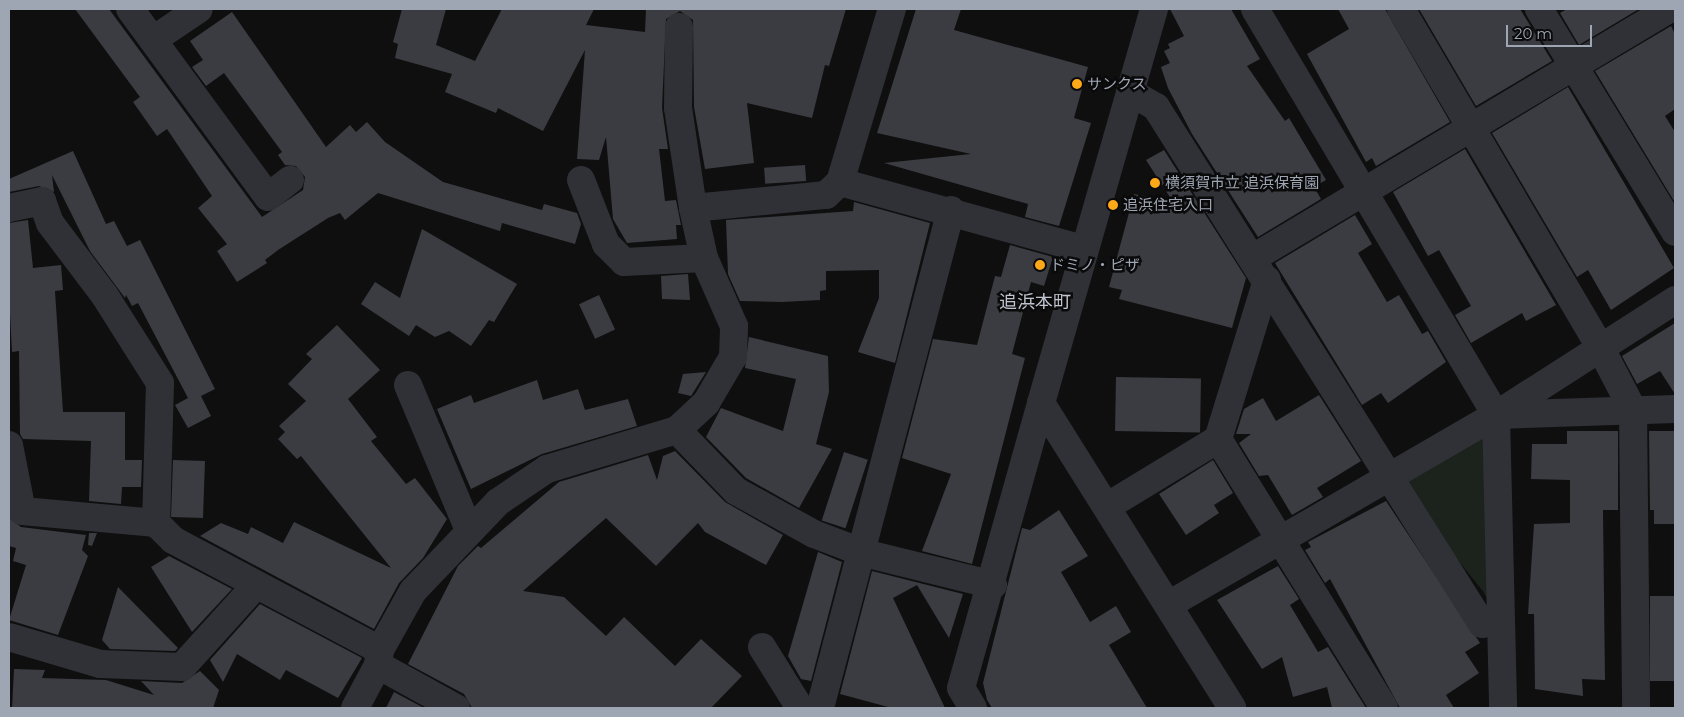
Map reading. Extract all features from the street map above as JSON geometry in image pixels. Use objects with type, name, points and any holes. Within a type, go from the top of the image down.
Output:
[{"type":"street","points":[[130,9],[268,197],[290,180]]},
{"type":"street","points":[[153,40],[199,9]]},
{"type":"street","points":[[833,189],[892,9]]},
{"type":"street","points":[[973,708],[961,688],[992,585],[1083,249],[1154,9]]},
{"type":"street","points":[[1255,9],[1496,415],[1503,708]]},
{"type":"street","points":[[1401,9],[1600,345],[1633,410],[1636,708]]},
{"type":"street","points":[[1538,9],[1675,232]]},
{"type":"street","points":[[1384,708],[1277,540],[1218,439],[1260,269],[1364,194],[1471,126],[1669,9]]},
{"type":"street","points":[[355,708],[413,591],[469,530],[498,502],[547,469],[676,430],[706,403],[732,357],[734,326],[704,258],[693,208],[678,108],[679,27]]},
{"type":"street","points":[[1130,92],[1156,107],[1260,269],[1482,624],[1501,622]]},
{"type":"street","points":[[581,180],[606,244],[624,262],[704,258]]},
{"type":"street","points":[[693,208],[833,189],[951,210],[1083,249]]},
{"type":"street","points":[[9,208],[42,200],[50,222],[105,296],[160,383],[156,523]]},
{"type":"street","points":[[820,708],[864,553],[951,210]]},
{"type":"street","points":[[1170,604],[1277,540],[1496,415],[1600,345],[1675,300]]},
{"type":"street","points":[[408,386],[469,530]]},
{"type":"street","points":[[1042,403],[1170,604],[1232,708]]},
{"type":"street","points":[[1496,415],[1675,409]]},
{"type":"street","points":[[676,430],[736,491],[814,534],[864,553],[992,585]]},
{"type":"street","points":[[1108,506],[1218,439]]},
{"type":"street","points":[[9,445],[22,511],[156,523],[173,540],[256,585],[379,657],[456,708]]},
{"type":"street","points":[[9,637],[100,664],[182,667],[256,585]]},
{"type":"street","points":[[762,647],[800,708]]},
{"type":"shaded area","points":[[1496,415],[1501,621],[1482,590],[1390,476]]},
{"type":"building","points":[[75,9],[109,9],[262,217],[303,190],[305,177],[296,166],[285,165],[278,155],[282,152],[224,73],[206,86],[192,67],[203,60],[190,41],[232,12],[326,147],[350,125],[356,132],[367,122],[385,142],[443,182],[542,210],[544,204],[577,213],[581,224],[575,244],[502,223],[500,231],[378,193],[345,220],[340,213],[328,218],[278,250],[265,260],[267,263],[237,282],[217,251],[227,244],[198,208],[212,196],[167,129],[157,136],[133,102],[140,97]]},
{"type":"building","points":[[402,9],[446,9],[436,45],[475,61],[502,9],[594,9],[586,25],[645,32],[646,9],[846,9],[829,66],[825,65],[812,118],[747,103],[754,163],[705,169],[694,107],[693,20],[680,11],[666,19],[662,108],[668,149],[659,149],[665,201],[676,200],[681,225],[676,225],[677,239],[627,243],[613,219],[606,137],[599,160],[577,159],[585,50],[543,131],[498,108],[496,113],[445,92],[452,74],[395,58],[398,44],[393,42]]},
{"type":"building","points":[[916,9],[961,9],[954,30],[1088,67],[1074,118],[1091,123],[1059,226],[1025,217],[1028,204],[884,163],[971,154],[877,133]]},
{"type":"building","points":[[1170,9],[1231,9],[1260,59],[1247,66],[1285,121],[1289,118],[1326,180],[1314,187],[1321,199],[1258,237],[1192,134],[1168,88],[1161,67],[1170,63],[1164,51],[1170,48],[1168,44],[1184,36]]},
{"type":"building","points":[[1338,9],[1385,9],[1450,122],[1376,166],[1372,158],[1366,162],[1307,54],[1349,29]]},
{"type":"building","points":[[1419,9],[1520,9],[1552,61],[1476,106]]},
{"type":"building","points":[[1567,9],[1639,9],[1579,45],[1560,13]]},
{"type":"building","points":[[1671,26],[1675,34],[1675,109],[1665,116],[1675,132],[1674,201],[1595,71]]},
{"type":"building","points":[[1568,87],[1674,268],[1611,310],[1588,270],[1577,277],[1492,133]]},
{"type":"building","points":[[1465,149],[1556,305],[1526,321],[1522,313],[1471,343],[1455,315],[1471,306],[1439,250],[1428,256],[1393,192]]},
{"type":"building","points":[[1164,150],[1246,278],[1232,328],[1119,299],[1122,290],[1109,287],[1134,194],[1173,202],[1146,160]]},
{"type":"building","points":[[73,151],[106,224],[114,221],[127,246],[140,240],[215,389],[201,396],[211,416],[188,428],[175,405],[188,398],[138,303],[132,306],[126,295],[125,298],[90,251],[52,175],[54,192],[39,186],[9,192],[9,179]]},
{"type":"building","points":[[805,165],[806,181],[765,184],[764,168]]},
{"type":"building","points":[[854,202],[930,223],[895,363],[858,352],[879,298],[879,270],[826,271],[826,290],[820,291],[820,300],[782,302],[740,301],[728,274],[726,220],[853,211]]},
{"type":"building","points":[[1355,215],[1372,244],[1358,253],[1387,302],[1399,295],[1422,334],[1428,331],[1446,362],[1388,403],[1381,393],[1362,405],[1275,263]]},
{"type":"building","points":[[28,220],[33,268],[61,265],[63,290],[55,291],[63,412],[125,412],[125,460],[142,460],[141,487],[122,487],[121,504],[89,501],[91,441],[23,439],[20,434],[19,351],[12,352],[9,295],[9,223]]},
{"type":"building","points":[[422,229],[517,284],[494,322],[489,320],[471,346],[449,331],[435,337],[416,325],[409,336],[361,304],[375,282],[400,298]]},
{"type":"building","points":[[1010,245],[1053,257],[1044,286],[1031,282],[1012,354],[1025,358],[972,564],[922,551],[951,474],[902,458],[933,339],[977,345],[995,276],[1001,277]]},
{"type":"building","points":[[688,274],[690,300],[662,299],[661,276]]},
{"type":"building","points":[[599,295],[615,329],[595,339],[579,304]]},
{"type":"building","points":[[1675,323],[1675,394],[1660,371],[1637,384],[1622,356]]},
{"type":"building","points":[[337,325],[380,370],[348,399],[377,437],[371,441],[406,484],[415,478],[447,519],[423,558],[399,583],[374,629],[200,536],[221,523],[248,534],[251,527],[283,543],[294,522],[391,568],[301,456],[297,459],[278,439],[285,432],[279,426],[306,401],[288,384],[312,359],[306,354]]},
{"type":"building","points":[[749,337],[828,356],[829,392],[816,444],[832,449],[799,508],[746,478],[706,437],[721,408],[783,431],[796,379],[745,368]]},
{"type":"building","points":[[706,372],[691,396],[678,393],[683,374]]},
{"type":"building","points":[[1116,377],[1201,378],[1200,432],[1115,431]]},
{"type":"building","points":[[537,380],[543,400],[578,389],[585,410],[628,399],[637,426],[542,454],[471,489],[437,409],[471,395],[474,403]]},
{"type":"building","points":[[1319,395],[1361,461],[1317,488],[1323,497],[1292,515],[1268,475],[1259,476],[1239,443],[1251,434],[1236,434],[1244,409],[1263,398],[1276,421]]},
{"type":"building","points":[[1567,431],[1618,431],[1618,510],[1603,510],[1605,680],[1582,679],[1583,696],[1535,689],[1534,614],[1528,614],[1534,524],[1570,523],[1570,480],[1531,479],[1532,444],[1567,444]]},
{"type":"building","points":[[1649,431],[1675,431],[1675,524],[1654,524],[1654,510],[1650,510]]},
{"type":"building","points":[[675,451],[725,502],[783,535],[766,565],[705,532],[698,523],[656,566],[606,518],[523,591],[564,597],[606,636],[624,617],[675,666],[701,639],[742,676],[711,708],[472,708],[464,694],[408,664],[458,566],[478,546],[481,548],[559,482],[648,455],[657,480],[663,456]]},
{"type":"building","points":[[844,452],[868,460],[846,528],[822,520]]},
{"type":"building","points":[[173,460],[205,461],[203,518],[171,517]]},
{"type":"building","points":[[1213,460],[1233,493],[1214,505],[1219,513],[1186,535],[1159,494]]},
{"type":"building","points":[[1386,501],[1480,643],[1465,652],[1479,673],[1446,695],[1454,708],[1400,708],[1330,579],[1325,583],[1305,550],[1311,547],[1308,542]]},
{"type":"building","points":[[1059,510],[1088,556],[1061,572],[1090,622],[1116,606],[1131,632],[1109,645],[1147,708],[992,708],[987,700],[983,683],[1022,528],[1030,530]]},
{"type":"building","points":[[9,518],[21,527],[86,535],[82,550],[88,556],[58,635],[9,620],[26,565],[13,561],[16,548],[9,546]]},
{"type":"building","points":[[89,533],[97,533],[92,546],[88,545]]},
{"type":"building","points":[[818,552],[842,562],[811,681],[801,679],[788,656]]},
{"type":"building","points":[[169,556],[232,589],[192,632],[151,567]]},
{"type":"building","points":[[1278,566],[1299,599],[1290,605],[1318,652],[1328,647],[1366,708],[1332,708],[1327,687],[1293,697],[1282,657],[1262,669],[1217,600]]},
{"type":"building","points":[[872,571],[963,594],[949,638],[917,585],[893,598],[945,708],[892,708],[840,694]]},
{"type":"building","points":[[118,587],[178,648],[175,651],[110,649],[102,640]]},
{"type":"building","points":[[1650,596],[1675,596],[1675,681],[1650,681]]},
{"type":"building","points":[[260,604],[362,658],[338,698],[286,670],[280,680],[237,654],[223,682],[210,660]]},
{"type":"building","points":[[14,669],[45,670],[42,678],[106,680],[154,695],[141,681],[182,683],[200,671],[219,690],[213,708],[12,708]]},
{"type":"building","points":[[394,692],[424,708],[386,708]]},
{"type":"place","name":"サンクス","points":[[1077,84]]},
{"type":"place","name":"横須賀市立 追浜保育園","points":[[1155,183]]},
{"type":"place","name":"追浜住宅入口","points":[[1113,205]]},
{"type":"place","name":"ドミノ・ピザ","points":[[1040,265]]},
{"type":"district","name":"追浜本町","points":[[1035,302]]}]
